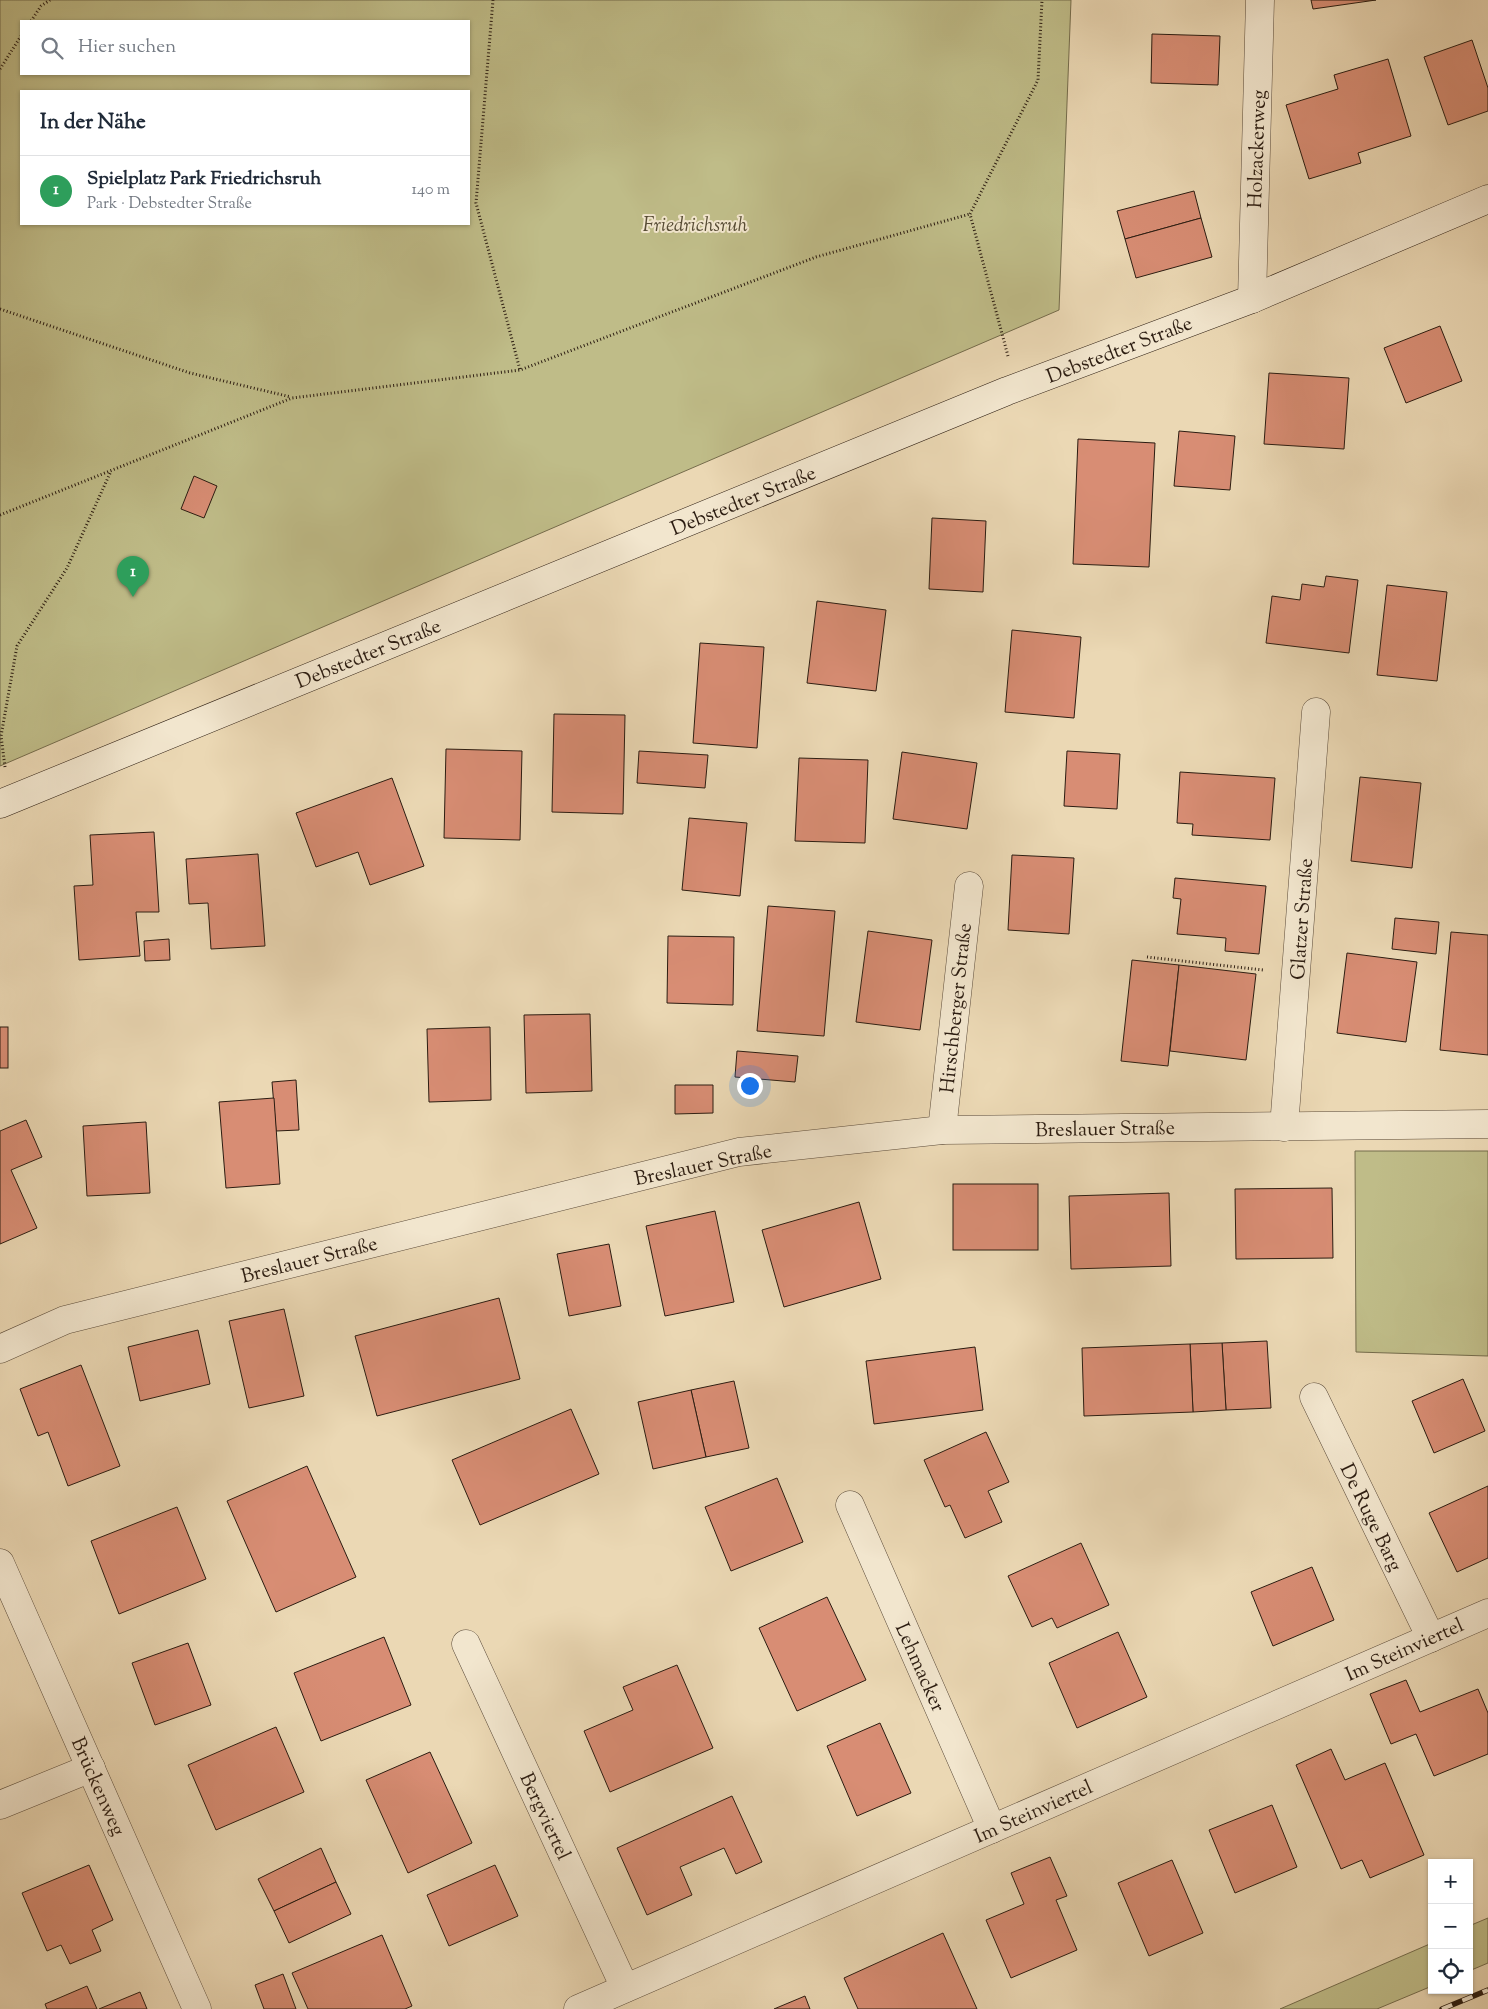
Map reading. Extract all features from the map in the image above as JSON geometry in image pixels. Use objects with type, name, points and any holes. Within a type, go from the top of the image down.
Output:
[{"type":"street","name":"Holzackerweg","points":[[1252,299],[1260,0]]},
{"type":"street","name":"Debstedter Straße","points":[[4,802],[1017,388],[1252,299],[1488,199]]},
{"type":"street","name":"Glatzer Straße","points":[[1284,1127],[1316,712]]},
{"type":"street","name":"Hirschberger Straße","points":[[942,1130],[969,886]]},
{"type":"street","name":"Breslauer Straße","points":[[0,1349],[65,1320],[739,1152],[942,1130],[1488,1124]]},
{"type":"street","name":"De Ruge Barg","points":[[1314,1397],[1431,1638]]},
{"type":"street","name":"Lehmacker","points":[[850,1505],[992,1829]]},
{"type":"street","name":"Brückenweg","points":[[0,1563],[197,2009]]},
{"type":"street","name":"Im Steinviertel","points":[[578,2009],[1488,1613]]},
{"type":"street","name":"Bergviertel","points":[[466,1644],[625,1988]]},
{"type":"street","points":[[0,1805],[91,1768]]},
{"type":"path","points":[[32,20],[41,6],[50,0]]},
{"type":"path","points":[[492,0],[476,204],[520,370]]},
{"type":"path","points":[[1017,388],[970,214],[1038,80],[1042,0]]},
{"type":"path","points":[[0,69],[20,38]]},
{"type":"path","points":[[0,515],[292,398],[520,370],[816,257],[970,214]]},
{"type":"path","points":[[0,309],[190,373],[292,398]]},
{"type":"path","points":[[4,802],[1,736],[17,646],[67,568],[111,471]]},
{"type":"path","points":[[1147,957],[1296,974]]},
{"type":"green space","name":"Friedrichsruh","points":[[0,0],[1071,0],[1059,310],[0,766]]},
{"type":"green space","points":[[1355,1151],[1488,1151],[1488,1356],[1356,1352]]},
{"type":"green space","points":[[1488,1918],[1488,1963],[1473,1969],[1473,1949],[1473,1924]]},
{"type":"green space","points":[[1428,1945],[1428,1988],[1377,2009],[1280,2009]]},
{"type":"building","points":[[1311,0],[1376,0],[1313,9]]},
{"type":"building","points":[[1152,34],[1220,36],[1218,85],[1151,83]]},
{"type":"building","points":[[1472,40],[1488,88],[1488,111],[1448,125],[1424,57]]},
{"type":"building","points":[[1388,59],[1411,136],[1358,153],[1361,163],[1309,179],[1286,105],[1338,89],[1334,75]]},
{"type":"building","points":[[1194,191],[1201,218],[1125,239],[1117,211]]},
{"type":"building","points":[[1201,218],[1212,257],[1136,278],[1125,239]]},
{"type":"building","points":[[1440,326],[1462,381],[1406,403],[1384,348]]},
{"type":"building","points":[[1269,373],[1349,378],[1344,449],[1264,444]]},
{"type":"building","points":[[1179,431],[1235,436],[1230,490],[1174,486]]},
{"type":"building","points":[[1078,439],[1155,443],[1149,567],[1073,564]]},
{"type":"building","points":[[194,476],[217,486],[204,518],[181,509]]},
{"type":"building","points":[[932,518],[986,521],[983,592],[929,589]]},
{"type":"building","points":[[1326,576],[1358,580],[1349,653],[1266,643],[1272,596],[1300,600],[1302,584],[1324,587]]},
{"type":"building","points":[[1387,585],[1447,592],[1437,681],[1377,675]]},
{"type":"building","points":[[817,601],[886,610],[876,691],[807,683]]},
{"type":"building","points":[[1012,630],[1081,637],[1074,718],[1005,712]]},
{"type":"building","points":[[700,643],[764,647],[757,748],[693,743]]},
{"type":"building","points":[[554,714],[625,715],[623,814],[552,812]]},
{"type":"building","points":[[446,749],[522,751],[520,840],[444,838]]},
{"type":"building","points":[[639,751],[708,755],[705,788],[637,783]]},
{"type":"building","points":[[1067,751],[1120,754],[1117,809],[1064,806]]},
{"type":"building","points":[[902,752],[977,763],[967,829],[893,819]]},
{"type":"building","points":[[799,758],[868,760],[865,843],[795,841]]},
{"type":"building","points":[[1180,772],[1275,778],[1270,840],[1192,835],[1193,824],[1177,823]]},
{"type":"building","points":[[1360,777],[1421,783],[1412,868],[1351,861]]},
{"type":"building","points":[[392,778],[424,866],[370,885],[358,852],[316,867],[296,813]]},
{"type":"building","points":[[689,818],[747,823],[740,896],[682,890]]},
{"type":"building","points":[[154,832],[159,912],[136,912],[140,956],[79,960],[74,886],[93,885],[90,835]]},
{"type":"building","points":[[258,854],[265,946],[211,949],[208,903],[189,904],[186,859]]},
{"type":"building","points":[[1012,855],[1074,858],[1069,934],[1008,930]]},
{"type":"building","points":[[1175,878],[1266,886],[1259,954],[1225,951],[1226,938],[1177,934],[1181,899],[1173,898]]},
{"type":"building","points":[[768,906],[835,911],[824,1036],[757,1031]]},
{"type":"building","points":[[1395,918],[1439,922],[1436,954],[1392,949]]},
{"type":"building","points":[[868,931],[932,940],[920,1030],[856,1022]]},
{"type":"building","points":[[1451,932],[1488,935],[1488,1055],[1440,1050]]},
{"type":"building","points":[[668,936],[734,937],[733,1005],[667,1003]]},
{"type":"building","points":[[169,939],[170,960],[145,961],[144,941]]},
{"type":"building","points":[[1347,953],[1417,962],[1406,1042],[1337,1033]]},
{"type":"building","points":[[1132,960],[1179,965],[1168,1066],[1121,1061]]},
{"type":"building","points":[[1179,965],[1256,974],[1246,1060],[1170,1051]]},
{"type":"building","points":[[590,1014],[592,1091],[526,1093],[524,1015]]},
{"type":"building","points":[[0,1027],[8,1027],[8,1068],[0,1068]]},
{"type":"building","points":[[490,1027],[491,1100],[429,1102],[427,1029]]},
{"type":"building","points":[[737,1051],[798,1056],[795,1082],[735,1077]]},
{"type":"building","points":[[296,1080],[299,1130],[276,1131],[272,1082]]},
{"type":"building","points":[[675,1085],[713,1085],[713,1113],[675,1114]]},
{"type":"building","points":[[274,1098],[280,1184],[226,1188],[219,1102]]},
{"type":"building","points":[[26,1120],[42,1157],[11,1170],[37,1228],[0,1244],[0,1131]]},
{"type":"building","points":[[146,1122],[150,1193],[87,1196],[83,1126]]},
{"type":"building","points":[[953,1184],[1038,1184],[1038,1250],[953,1250]]},
{"type":"building","points":[[1332,1188],[1333,1258],[1236,1259],[1235,1189]]},
{"type":"building","points":[[1169,1193],[1171,1266],[1071,1269],[1069,1196]]},
{"type":"building","points":[[859,1202],[881,1279],[784,1307],[762,1230]]},
{"type":"building","points":[[715,1211],[734,1302],[665,1316],[646,1226]]},
{"type":"building","points":[[609,1244],[621,1306],[569,1316],[557,1254]]},
{"type":"building","points":[[499,1298],[520,1379],[377,1416],[355,1336]]},
{"type":"building","points":[[284,1309],[304,1396],[249,1408],[229,1321]]},
{"type":"building","points":[[198,1330],[210,1384],[140,1401],[128,1347]]},
{"type":"building","points":[[1267,1341],[1271,1408],[1226,1410],[1222,1343]]},
{"type":"building","points":[[1222,1343],[1226,1410],[1193,1412],[1190,1344]]},
{"type":"building","points":[[1190,1344],[1193,1412],[1084,1416],[1082,1348]]},
{"type":"building","points":[[975,1347],[983,1410],[874,1424],[866,1361]]},
{"type":"building","points":[[81,1365],[120,1466],[68,1486],[48,1432],[38,1436],[20,1389]]},
{"type":"building","points":[[1463,1379],[1485,1431],[1434,1453],[1412,1401]]},
{"type":"building","points":[[734,1381],[749,1448],[706,1457],[691,1390]]},
{"type":"building","points":[[691,1390],[706,1457],[653,1469],[638,1402]]},
{"type":"building","points":[[571,1409],[599,1474],[480,1525],[452,1460]]},
{"type":"building","points":[[986,1432],[1009,1482],[988,1491],[1002,1522],[965,1538],[950,1505],[945,1507],[924,1460]]},
{"type":"building","points":[[307,1466],[356,1577],[276,1612],[227,1501]]},
{"type":"building","points":[[777,1478],[803,1542],[731,1571],[705,1507]]},
{"type":"building","points":[[1488,1486],[1488,1558],[1457,1572],[1429,1513]]},
{"type":"building","points":[[177,1507],[206,1579],[119,1614],[91,1541]]},
{"type":"building","points":[[1081,1543],[1109,1605],[1057,1628],[1052,1618],[1032,1627],[1008,1576]]},
{"type":"building","points":[[1312,1567],[1334,1620],[1273,1646],[1251,1592]]},
{"type":"building","points":[[827,1597],[866,1680],[797,1711],[759,1628]]},
{"type":"building","points":[[1118,1632],[1147,1697],[1077,1728],[1049,1663]]},
{"type":"building","points":[[384,1637],[411,1705],[321,1741],[294,1673]]},
{"type":"building","points":[[188,1643],[211,1705],[155,1725],[132,1663]]},
{"type":"building","points":[[677,1665],[713,1748],[610,1792],[584,1731],[633,1710],[623,1687]]},
{"type":"building","points":[[1406,1680],[1420,1712],[1478,1689],[1488,1713],[1488,1754],[1434,1776],[1416,1734],[1391,1744],[1370,1694]]},
{"type":"building","points":[[880,1723],[911,1793],[857,1816],[827,1746]]},
{"type":"building","points":[[276,1727],[304,1792],[216,1830],[188,1765]]},
{"type":"building","points":[[1331,1749],[1345,1780],[1385,1763],[1424,1855],[1370,1878],[1362,1860],[1341,1869],[1296,1765]]},
{"type":"building","points":[[430,1752],[472,1843],[408,1873],[366,1780]]},
{"type":"building","points":[[732,1796],[762,1862],[736,1874],[724,1848],[680,1867],[692,1895],[647,1915],[617,1848]]},
{"type":"building","points":[[1272,1805],[1297,1867],[1235,1893],[1209,1830]]},
{"type":"building","points":[[321,1848],[336,1882],[274,1911],[258,1879]]},
{"type":"building","points":[[1050,1857],[1067,1896],[1056,1900],[1077,1950],[1011,1978],[986,1920],[1024,1904],[1011,1873]]},
{"type":"building","points":[[1172,1860],[1203,1933],[1149,1956],[1118,1883]]},
{"type":"building","points":[[89,1865],[113,1920],[92,1930],[101,1951],[70,1964],[61,1945],[47,1951],[22,1893]]},
{"type":"building","points":[[495,1865],[518,1916],[449,1946],[427,1895]]},
{"type":"building","points":[[336,1882],[351,1914],[289,1943],[274,1911]]},
{"type":"building","points":[[943,1933],[977,2009],[858,2009],[844,1978]]},
{"type":"building","points":[[382,1935],[412,2006],[405,2009],[308,2009],[292,1973]]},
{"type":"building","points":[[283,1974],[296,2009],[264,2009],[255,1985]]},
{"type":"building","points":[[87,1986],[97,2009],[47,2009],[45,2004]]},
{"type":"building","points":[[140,1992],[147,2009],[99,2009]]},
{"type":"building","points":[[805,1996],[810,2009],[774,2009]]},
{"type":"railway","points":[[1442,2009],[1488,1990]]},
{"type":"place","name":"Spielplatz Park Friedrichsruh","points":[[133,597]]}]
